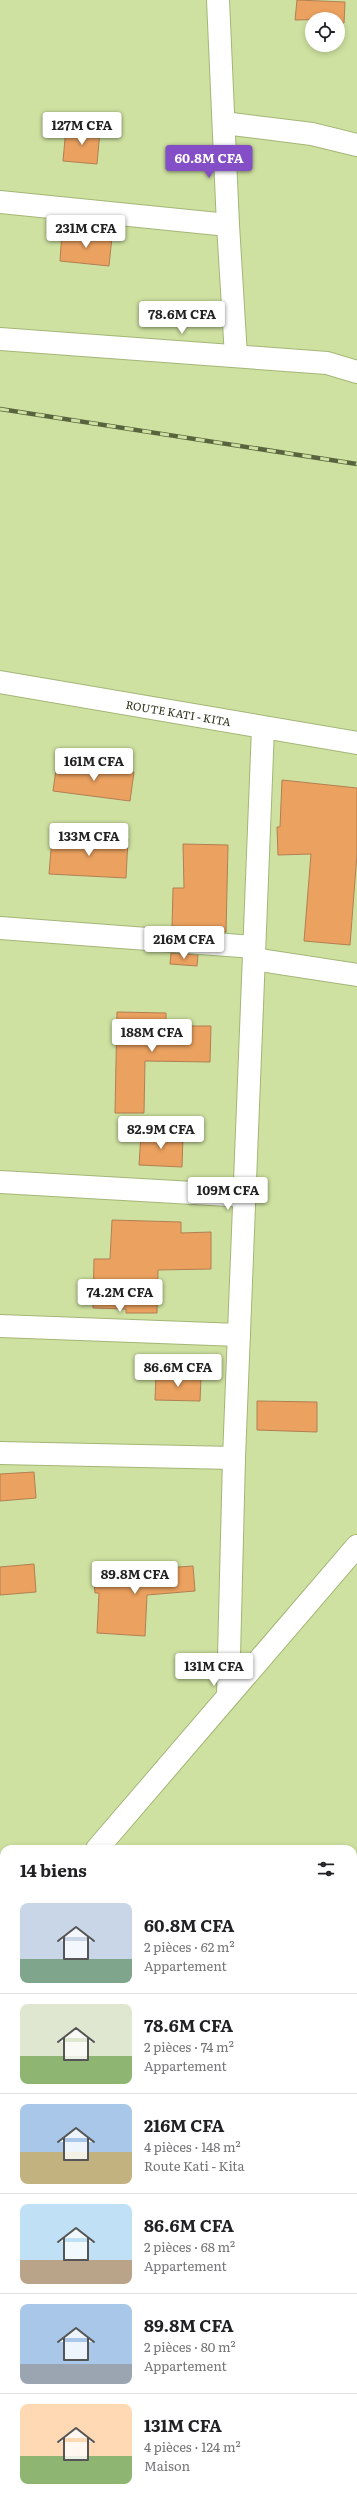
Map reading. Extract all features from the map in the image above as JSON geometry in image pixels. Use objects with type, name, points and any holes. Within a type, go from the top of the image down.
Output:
[{"type":"street","points":[[218,0],[228,225],[236,356]]},
{"type":"street","points":[[224,123],[312,134],[357,145]]},
{"type":"street","points":[[0,202],[228,225]]},
{"type":"street","points":[[0,339],[327,363],[357,372]]},
{"type":"street","name":"ROUTE KATI - KITA","points":[[0,682],[357,743]]},
{"type":"street","points":[[228,1696],[234,1458],[246,1196],[263,728]]},
{"type":"street","points":[[0,928],[254,953],[357,974]]},
{"type":"street","points":[[0,1182],[246,1196]]},
{"type":"street","points":[[0,1326],[239,1335]]},
{"type":"street","points":[[0,1453],[234,1458]]},
{"type":"street","points":[[100,1845],[357,1546]]},
{"type":"building","points":[[297,0],[345,2],[345,12],[305,12],[305,20],[295,20]]},
{"type":"building","points":[[66,128],[100,131],[97,164],[63,161]]},
{"type":"building","points":[[62,232],[112,237],[109,266],[60,261]]},
{"type":"building","points":[[57,762],[134,772],[130,801],[53,791]]},
{"type":"building","points":[[282,780],[357,788],[357,854],[350,945],[304,941],[311,854],[278,855],[277,827],[280,827]]},
{"type":"building","points":[[52,838],[128,839],[126,878],[49,874]]},
{"type":"building","points":[[183,844],[228,845],[226,932],[172,928],[173,888],[184,888]]},
{"type":"building","points":[[171,953],[198,955],[197,966],[170,964]]},
{"type":"building","points":[[117,1012],[166,1013],[166,1026],[211,1026],[210,1062],[145,1061],[144,1113],[115,1113]]},
{"type":"building","points":[[141,1134],[183,1135],[182,1167],[139,1165]]},
{"type":"building","points":[[112,1220],[181,1222],[181,1233],[211,1232],[211,1269],[158,1270],[157,1313],[126,1313],[126,1309],[93,1308],[94,1259],[110,1259]]},
{"type":"building","points":[[156,1375],[201,1377],[200,1401],[155,1400]]},
{"type":"building","points":[[257,1401],[317,1402],[317,1432],[257,1430]]},
{"type":"building","points":[[34,1472],[36,1498],[0,1501],[0,1474]]},
{"type":"building","points":[[34,1564],[36,1592],[0,1595],[0,1567]]},
{"type":"building","points":[[193,1566],[195,1591],[147,1595],[145,1636],[97,1633],[99,1593],[95,1593],[93,1569],[121,1567],[121,1571]]},
{"type":"railway","points":[[0,409],[357,464]]}]
